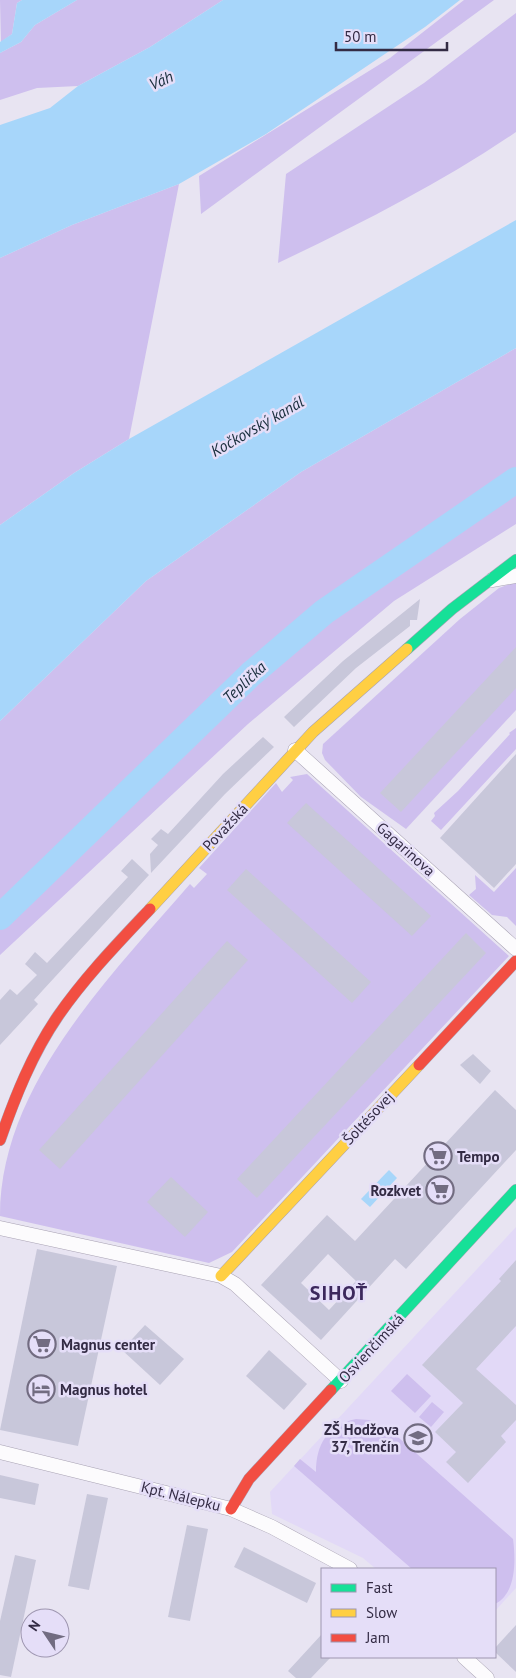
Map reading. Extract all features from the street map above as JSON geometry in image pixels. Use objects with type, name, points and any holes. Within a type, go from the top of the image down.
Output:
[{"type":"street","points":[[489,580],[516,560]]},
{"type":"street","name":"Považská","points":[[0,1140],[12,1105],[32,1060],[76,990],[295,750],[452,609],[489,580],[516,576]]},
{"type":"street","name":"Gagarinova","points":[[295,750],[516,949]]},
{"type":"street","name":"Šoltésovej","points":[[221,1276],[516,961]]},
{"type":"street","name":"Osvienčimská","points":[[231,1509],[249,1480],[516,1190]]},
{"type":"street","points":[[0,1228],[221,1276],[235,1284],[341,1381]]},
{"type":"street","name":"Kpt. Nálepku","points":[[0,1452],[231,1509],[272,1527],[348,1568]]},
{"type":"street","points":[[465,1658],[487,1678]]},
{"type":"shaded area","points":[[0,0],[22,0],[17,3],[12,34],[1,42]]},
{"type":"shaded area","points":[[77,0],[223,0],[150,47],[78,86],[37,88],[0,100],[0,53],[21,42],[35,25]]},
{"type":"shaded area","points":[[464,0],[494,0],[201,214],[199,176],[390,58]]},
{"type":"shaded area","points":[[516,13],[516,132],[488,151],[400,202],[278,263],[286,174],[424,83]]},
{"type":"shaded area","points":[[179,184],[129,439],[74,473],[0,525],[0,258],[72,225]]},
{"type":"shaded area","points":[[516,348],[516,524],[394,601],[248,724],[0,955],[0,721],[146,581],[301,472]]},
{"type":"shaded area","points":[[516,582],[516,710],[406,829],[361,797],[325,760],[322,753],[323,744],[460,619],[499,588]]},
{"type":"shaded area","points":[[516,728],[516,749],[441,830],[431,821],[435,816],[434,813],[458,791],[509,733]]},
{"type":"shaded area","points":[[307,774],[509,956],[232,1252],[209,1263],[0,1216],[5,1168],[18,1122],[39,1079],[65,1036],[126,957],[190,884],[194,888],[207,874],[199,868],[276,783],[282,792],[293,780],[290,777]]},
{"type":"shaded area","points":[[516,868],[516,926],[507,917],[492,915],[469,895],[476,889],[475,875],[494,892]]},
{"type":"shaded area","name":"ZŠ Hodžova 37, Trenčín","points":[[516,1227],[516,1588],[496,1610],[496,1568],[375,1568],[363,1558],[272,1514],[270,1492]]},
{"type":"shaded area","points":[[407,1374],[431,1396],[415,1413],[391,1391]]},
{"type":"shaded area","points":[[432,1402],[444,1412],[431,1427],[419,1417]]},
{"type":"shaded area","points":[[356,1419],[369,1420],[390,1430],[513,1539],[513,1576],[511,1585],[502,1599],[496,1603],[496,1568],[411,1568],[294,1466],[300,1459],[316,1472],[318,1453],[325,1438],[331,1431],[346,1422]]},
{"type":"water","points":[[22,0],[77,0],[35,25],[21,42],[0,53],[0,42],[12,34],[17,3]]},
{"type":"water","name":"Váh","points":[[223,0],[460,0],[425,27],[266,134],[179,184],[72,225],[0,258],[0,125],[50,108],[78,86],[150,47]]},
{"type":"water","name":"Kočkovský kanál","points":[[516,220],[516,348],[301,472],[146,581],[0,721],[0,525],[74,473],[129,439]]},
{"type":"water","points":[[389,1170],[397,1178],[370,1207],[361,1199]]},
{"type":"building","points":[[420,599],[417,620],[410,620],[410,626],[356,668],[294,727],[284,717],[343,661]]},
{"type":"building","points":[[516,647],[516,688],[401,812],[380,793]]},
{"type":"building","points":[[263,737],[274,747],[225,794],[151,873],[150,854],[158,845],[151,839],[161,829],[168,834],[223,774]]},
{"type":"building","points":[[516,754],[516,864],[494,888],[440,838]]},
{"type":"building","points":[[306,803],[431,916],[412,936],[287,823]]},
{"type":"building","points":[[132,859],[149,875],[34,1000],[38,1004],[0,1045],[0,1000],[10,989],[17,995],[37,975],[25,964],[35,952],[47,963],[128,877],[121,871]]},
{"type":"building","points":[[246,869],[371,982],[352,1003],[227,890]]},
{"type":"building","points":[[466,933],[486,953],[257,1198],[237,1179]]},
{"type":"building","points":[[227,941],[248,960],[60,1169],[39,1150]]},
{"type":"building","points":[[473,1054],[491,1071],[480,1084],[460,1065]]},
{"type":"building","name":"Rozkvet","points":[[495,1090],[516,1110],[516,1150],[406,1269],[395,1259],[321,1340],[261,1285],[327,1215],[355,1241]],"holes":[[[328,1254],[356,1281],[329,1310],[301,1283]]]},
{"type":"building","points":[[171,1177],[208,1212],[185,1237],[147,1202]]},
{"type":"building","points":[[37,1249],[117,1266],[78,1446],[0,1430]]},
{"type":"building","points":[[516,1260],[516,1326],[476,1369],[516,1405],[516,1420],[501,1436],[506,1442],[468,1483],[446,1462],[456,1452],[435,1432],[463,1403],[422,1365],[501,1281],[499,1279]]},
{"type":"building","points":[[145,1325],[184,1359],[160,1385],[122,1350]]},
{"type":"building","points":[[269,1350],[307,1384],[284,1410],[246,1376]]},
{"type":"building","points":[[0,1475],[39,1484],[35,1505],[0,1498]]},
{"type":"building","points":[[87,1494],[108,1498],[89,1590],[68,1586]]},
{"type":"building","points":[[187,1525],[208,1529],[190,1621],[168,1617]]},
{"type":"building","points":[[244,1547],[316,1583],[307,1603],[234,1567]]},
{"type":"building","points":[[15,1555],[36,1560],[26,1608],[20,1608],[20,1635],[11,1677],[0,1675],[0,1621]]},
{"type":"building","points":[[516,1625],[516,1672],[496,1653],[496,1647]]},
{"type":"building","points":[[321,1635],[321,1658],[330,1658],[311,1678],[296,1678],[288,1671]]},
{"type":"waterway","name":"Teplička","points":[[0,917],[251,674],[324,612],[516,480]]},
{"type":"traffic: fast","points":[[407,649],[452,609],[516,560]]},
{"type":"traffic: fast","points":[[331,1390],[516,1190]]},
{"type":"traffic: slow","points":[[150,909],[313,732],[407,649]]},
{"type":"traffic: slow","points":[[221,1276],[419,1065]]},
{"type":"traffic: jam","points":[[0,1140],[25,1076],[40,1045],[58,1016],[91,974],[150,909]]},
{"type":"traffic: jam","points":[[419,1065],[516,961]]},
{"type":"traffic: jam","points":[[231,1509],[249,1479],[331,1390]]},
{"type":"place","name":"Tempo","points":[[438,1156]]},
{"type":"place","name":"Rozkvet","points":[[440,1190]]},
{"type":"place","name":"Magnus center","points":[[42,1344]]},
{"type":"place","name":"Magnus hotel","points":[[41,1389]]},
{"type":"place","name":"ZŠ Hodžova 37, Trenčín","points":[[418,1438]]},
{"type":"district","name":"SIHOŤ","points":[[339,1293]]}]
